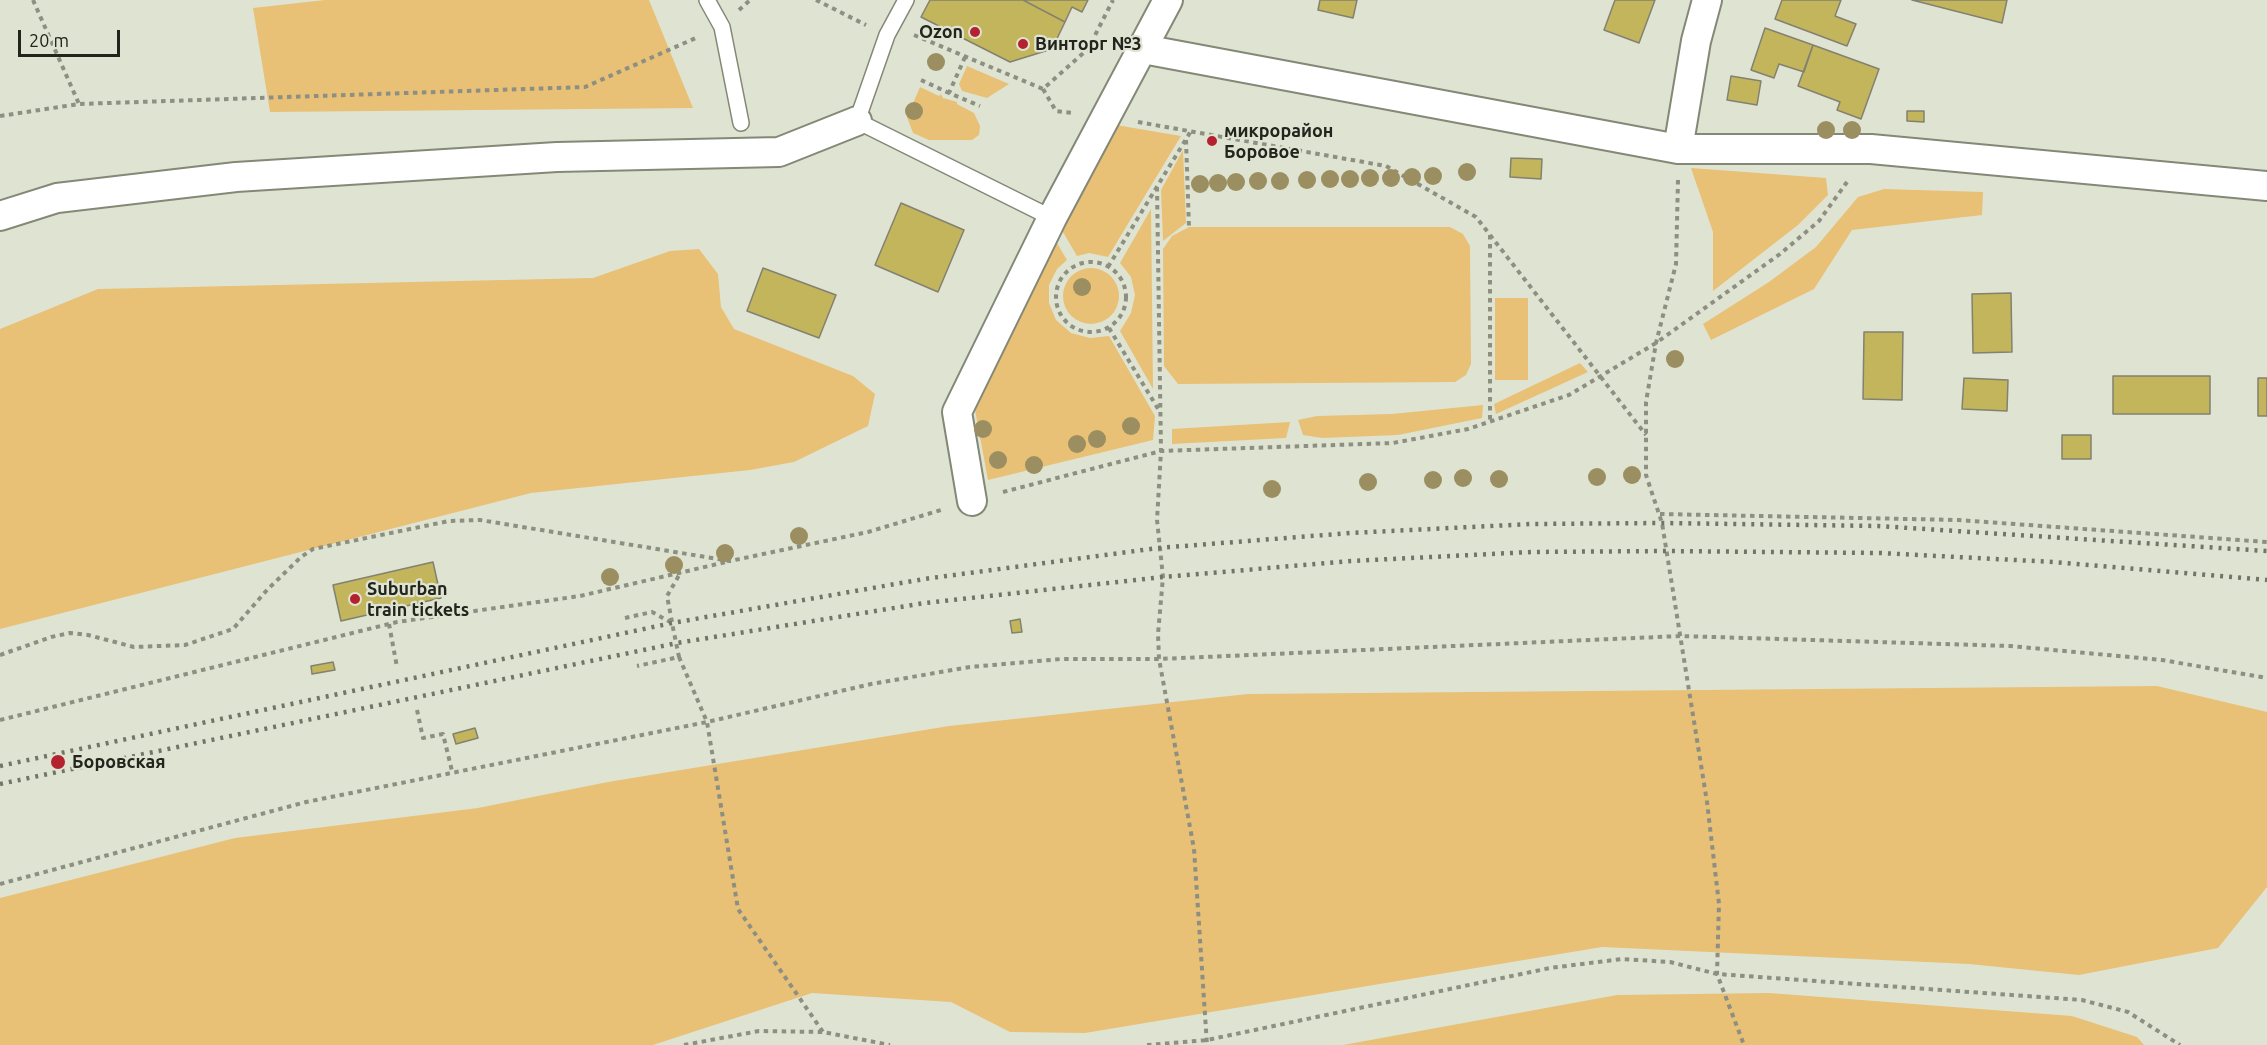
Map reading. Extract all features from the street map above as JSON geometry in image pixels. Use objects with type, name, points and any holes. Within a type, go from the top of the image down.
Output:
[{"type":"street","points":[[972,501],[957,412],[1052,218],[1168,0]]},
{"type":"street","points":[[1678,149],[1696,41],[1707,0]]},
{"type":"street","points":[[1143,49],[1678,149],[1871,149],[2267,186]]},
{"type":"street","points":[[0,216],[57,198],[236,177],[557,157],[779,152],[857,121]]},
{"type":"lane","points":[[706,0],[722,27],[741,123]]},
{"type":"lane","points":[[906,0],[887,35],[857,121],[1052,218]]},
{"type":"path","points":[[33,0],[79,104]]},
{"type":"path","points":[[0,116],[79,104],[585,87],[722,27],[750,0]]},
{"type":"path","points":[[816,0],[887,35]]},
{"type":"path","points":[[1043,88],[1088,49],[1113,0]]},
{"type":"path","points":[[904,31],[1043,88],[1056,111],[1107,116],[1386,166],[1476,217],[1646,435]]},
{"type":"path","points":[[949,93],[965,57]]},
{"type":"path","points":[[921,80],[980,106]]},
{"type":"path","points":[[1108,267],[1191,131]]},
{"type":"path","points":[[1186,140],[1189,227]]},
{"type":"path","points":[[1678,149],[1676,264],[1656,343],[1646,402],[1646,475],[1660,514],[1710,825],[1719,904],[1717,974],[1744,1045]]},
{"type":"path","points":[[0,720],[389,624],[580,596],[868,532],[972,501],[1161,451],[1393,443],[1468,429],[1569,395],[1656,343],[1780,254],[1819,221],[1871,149]]},
{"type":"path","points":[[1157,187],[1161,414],[1157,520],[1163,577],[1158,634],[1159,659],[1194,849],[1207,1043]]},
{"type":"path","points":[[1490,234],[1490,421]]},
{"type":"path","points":[[1086,262],[1108,267],[1119,274],[1127,294],[1122,315],[1109,328],[1089,333],[1075,329],[1060,314],[1056,294],[1066,273],[1075,265],[1086,262]]},
{"type":"path","points":[[1109,328],[1161,414]]},
{"type":"path","points":[[1660,514],[1958,520],[2267,542]]},
{"type":"path","points":[[0,655],[51,637],[70,633],[88,635],[134,647],[184,645],[233,629],[267,590],[301,557],[313,549],[449,521],[480,520],[730,561]]},
{"type":"path","points":[[681,572],[667,596],[679,657],[707,722],[738,909],[823,1032]]},
{"type":"path","points":[[625,618],[652,612],[672,623]]},
{"type":"path","points":[[389,624],[397,667]]},
{"type":"path","points":[[0,884],[306,802],[452,771],[707,722],[871,684],[970,667],[1061,659],[1159,659],[1680,636],[1847,639],[2010,646],[2162,660],[2267,678]]},
{"type":"path","points":[[637,666],[679,657]]},
{"type":"path","points":[[417,710],[423,738],[443,734],[452,771]]},
{"type":"path","points":[[1147,1045],[1207,1043],[1550,968],[1622,959],[1670,962],[1717,974],[2082,1000],[2128,1012],[2180,1045]]},
{"type":"path","points":[[684,1045],[759,1030],[823,1032],[890,1045]]},
{"type":"shaded area","points":[[325,0],[649,0],[693,108],[270,112],[253,8]]},
{"type":"shaded area","points":[[967,66],[1009,84],[987,98],[962,91],[959,84]]},
{"type":"shaded area","points":[[920,87],[939,96],[941,94],[943,98],[957,102],[974,113],[980,126],[979,135],[972,140],[929,140],[913,133],[907,117]]},
{"type":"shaded area","points":[[1110,124],[1181,136],[1108,257],[1089,253],[1077,256],[1060,227]]},
{"type":"shaded area","points":[[1183,150],[1186,223],[1163,241],[1161,190]]},
{"type":"shaded area","points":[[1691,168],[1826,178],[1828,195],[1798,225],[1713,291],[1713,232]]},
{"type":"shaded area","points":[[1884,189],[1983,192],[1982,215],[1852,230],[1814,289],[1711,340],[1703,324],[1769,282],[1816,247],[1858,197]]},
{"type":"shaded area","points":[[1151,209],[1153,389],[1120,331],[1131,313],[1135,295],[1131,277],[1120,263]]},
{"type":"shaded area","points":[[1189,227],[1450,227],[1463,234],[1470,246],[1471,364],[1466,375],[1455,382],[1178,384],[1164,366],[1163,249],[1172,236]]},
{"type":"shaded area","points":[[1054,238],[1067,260],[1057,269],[1049,285],[1049,303],[1056,320],[1071,333],[1090,338],[1109,336],[1155,416],[1153,440],[988,480],[975,410]]},
{"type":"shaded area","points":[[699,249],[718,274],[721,307],[734,329],[853,376],[875,394],[868,426],[794,462],[750,470],[531,493],[0,629],[0,329],[98,289],[593,278],[670,251]]},
{"type":"shaded area","points":[[1085,268],[1097,268],[1111,276],[1119,290],[1117,307],[1111,316],[1097,324],[1085,324],[1068,312],[1063,302],[1063,290],[1075,273]]},
{"type":"shaded area","points":[[1495,298],[1528,298],[1528,380],[1495,380]]},
{"type":"shaded area","points":[[1580,363],[1588,372],[1496,414],[1494,404]]},
{"type":"shaded area","points":[[1483,405],[1482,418],[1398,435],[1322,438],[1303,435],[1298,420],[1317,416],[1392,414]]},
{"type":"shaded area","points":[[1290,422],[1286,438],[1172,444],[1172,429]]},
{"type":"shaded area","points":[[2157,686],[2267,712],[2267,887],[2218,948],[2079,975],[1969,964],[1602,947],[1085,1033],[1010,1032],[951,1002],[812,993],[653,1045],[0,1045],[0,898],[235,838],[478,808],[608,782],[949,726],[1248,694]]},
{"type":"shaded area","points":[[1769,993],[2072,1016],[2137,1037],[2144,1045],[1343,1045],[1617,995]]},
{"type":"building","points":[[930,0],[1023,0],[1065,22],[1052,49],[1010,62],[921,17]]},
{"type":"building","points":[[1023,0],[1088,0],[1082,12],[1072,7],[1065,22]]},
{"type":"building","points":[[1320,0],[1357,0],[1353,18],[1318,10]]},
{"type":"building","points":[[1615,0],[1655,0],[1639,43],[1604,30]]},
{"type":"building","points":[[1782,0],[1841,0],[1835,16],[1856,24],[1847,46],[1775,19]]},
{"type":"building","points":[[1912,0],[2007,0],[2002,23]]},
{"type":"building","points":[[1765,28],[1813,45],[1804,72],[1779,64],[1774,78],[1751,70]]},
{"type":"building","points":[[1813,45],[1879,69],[1861,119],[1837,110],[1840,102],[1798,86]]},
{"type":"building","points":[[1731,76],[1761,81],[1757,105],[1727,100]]},
{"type":"building","points":[[1907,111],[1924,111],[1924,122],[1907,121]]},
{"type":"building","points":[[1511,158],[1542,159],[1541,179],[1510,177]]},
{"type":"building","points":[[901,203],[964,230],[938,292],[875,265]]},
{"type":"building","points":[[763,268],[836,295],[819,338],[747,311]]},
{"type":"building","points":[[2011,293],[2012,352],[1973,353],[1972,294]]},
{"type":"building","points":[[1864,332],[1903,332],[1902,400],[1863,399]]},
{"type":"building","points":[[2113,376],[2210,376],[2210,414],[2113,414]]},
{"type":"building","points":[[1964,378],[2008,380],[2007,411],[1962,409]]},
{"type":"building","points":[[2258,378],[2267,378],[2267,416],[2258,416]]},
{"type":"building","points":[[2062,435],[2091,435],[2091,459],[2062,459]]},
{"type":"building","points":[[433,562],[441,598],[341,621],[333,585]]},
{"type":"building","points":[[1020,619],[1022,632],[1012,633],[1010,621]]},
{"type":"building","points":[[333,662],[335,670],[312,674],[311,666]]},
{"type":"building","points":[[475,728],[478,738],[456,744],[453,734]]},
{"type":"railway","points":[[0,766],[672,623],[924,579],[1158,548],[1350,533],[1531,524],[1662,523],[1878,526],[2267,551]]},
{"type":"railway","points":[[0,784],[677,643],[925,603],[1163,577],[1351,561],[1531,552],[1666,551],[1880,553],[2054,562],[2267,580]]},
{"type":"place","name":"Ozon","points":[[975,32]]},
{"type":"place","name":"Винторг №3","points":[[1023,44]]},
{"type":"place","name":"микрорайон Боровое","points":[[1212,141]]},
{"type":"place","name":"Suburban train tickets","points":[[355,599]]},
{"type":"place","name":"Боровская","points":[[58,762]]}]
